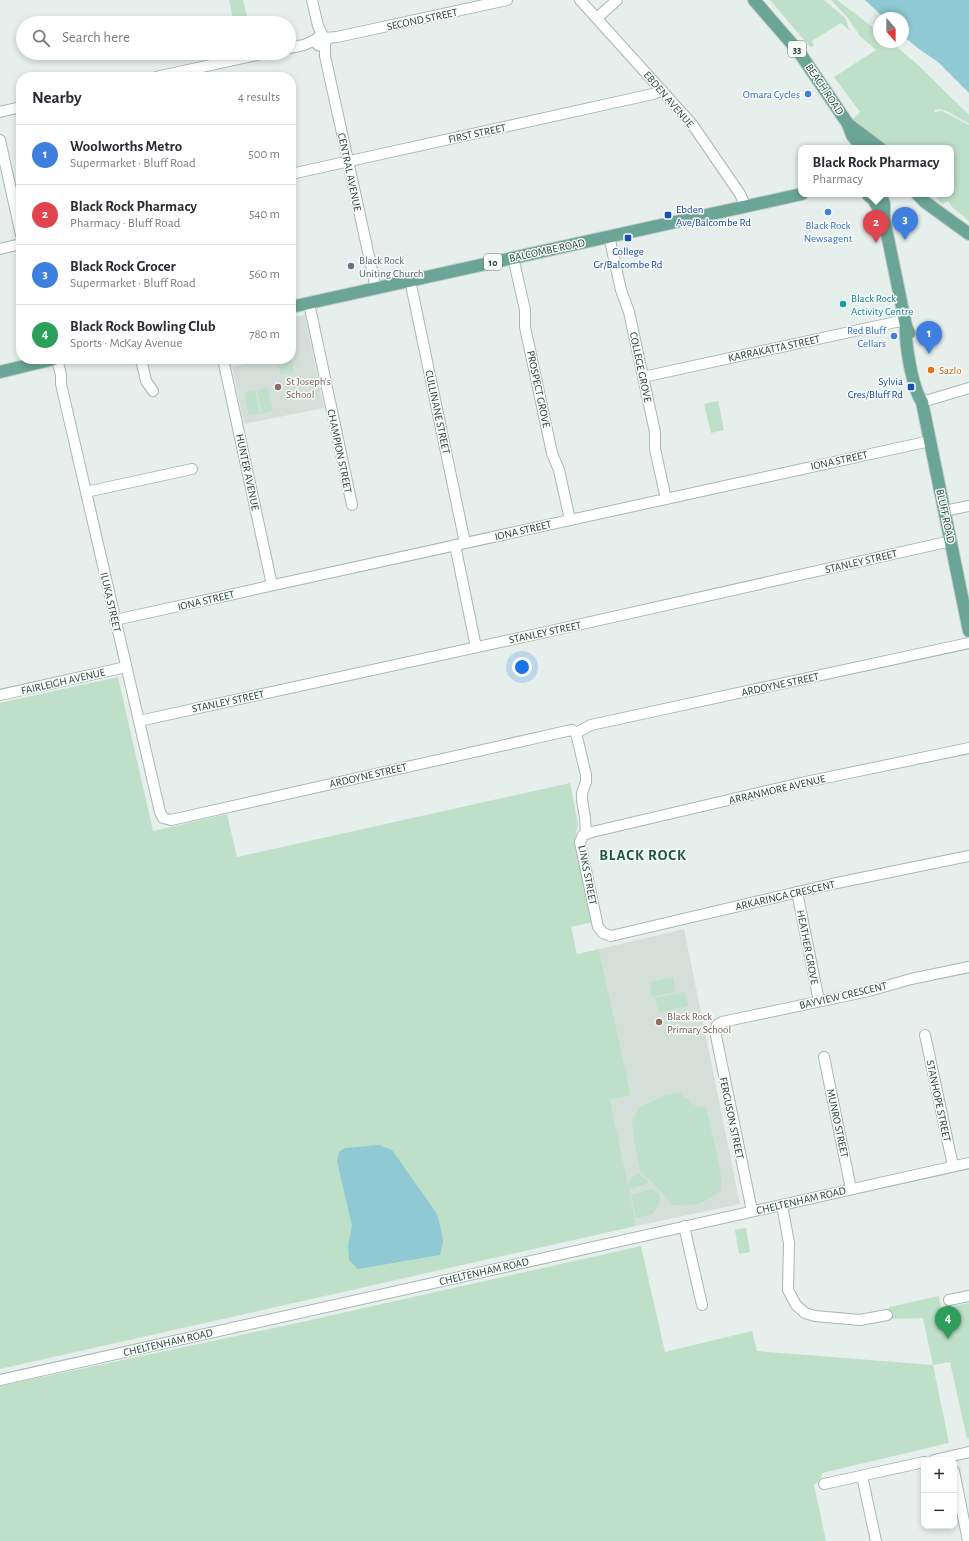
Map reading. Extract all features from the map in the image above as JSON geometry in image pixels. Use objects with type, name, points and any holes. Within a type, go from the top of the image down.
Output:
[{"type":"main road","name":"BEACH ROAD","points":[[754,0],[799,52],[848,124],[852,135],[860,145]]},
{"type":"main road","name":"BEACH ROAD","points":[[848,124],[858,130],[876,145]]},
{"type":"main road","name":"BALCOMBE ROAD","points":[[296,306],[798,195]]},
{"type":"main road","name":"BLUFF ROAD","points":[[876,197],[884,204],[884,219],[906,323],[906,342],[917,394],[922,402],[968,626]]},
{"type":"main road","points":[[920,197],[969,234]]},
{"type":"main road","points":[[930,197],[937,210]]},
{"type":"main road","points":[[0,372],[32,364]]},
{"type":"street","name":"CENTRAL AVENUE","points":[[312,0],[376,288]]},
{"type":"street","name":"SECOND STREET","points":[[296,46],[507,0]]},
{"type":"street","name":"EBDEN AVENUE","points":[[580,0],[662,90],[695,129],[736,188],[746,206]]},
{"type":"street","points":[[597,18],[617,0]]},
{"type":"street","points":[[179,72],[234,60]]},
{"type":"street","name":"FIRST STREET","points":[[296,173],[653,94],[662,90]]},
{"type":"street","points":[[0,112],[16,108]]},
{"type":"street","points":[[0,140],[16,212]]},
{"type":"street","name":"COLLEGE GROVE","points":[[610,236],[621,290],[629,312],[643,377],[654,432],[655,449],[666,499]]},
{"type":"street","points":[[0,249],[16,245]]},
{"type":"street","name":"PROSPECT GROVE","points":[[513,258],[525,310],[525,327],[552,453],[560,470],[570,520]]},
{"type":"street","name":"CULLINANE STREET","points":[[410,280],[465,543]]},
{"type":"street","name":"CHAMPION STREET","points":[[309,303],[352,506]]},
{"type":"street","name":"KARRAKATTA STREET","points":[[643,377],[906,323]]},
{"type":"street","name":"ILUKA STREET","points":[[53,364],[61,384],[160,812],[164,818]]},
{"type":"street","points":[[142,364],[146,381],[153,391]]},
{"type":"street","name":"HUNTER AVENUE","points":[[224,364],[272,585]]},
{"type":"street","points":[[922,402],[969,388]]},
{"type":"street","name":"IONA STREET","points":[[115,620],[930,441]]},
{"type":"street","points":[[86,492],[192,469]]},
{"type":"street","points":[[944,511],[969,506]]},
{"type":"street","name":"STANLEY STREET","points":[[139,721],[951,542]]},
{"type":"street","points":[[455,545],[476,647]]},
{"type":"street","name":"ARDOYNE STREET","points":[[164,818],[170,820],[559,732],[575,732],[583,726],[969,643]]},
{"type":"street","name":"FAIRLEIGH AVENUE","points":[[0,695],[126,666]]},
{"type":"street","name":"LINKS STREET","points":[[575,732],[586,775],[582,800],[589,833],[581,838],[581,847],[598,927],[603,934]]},
{"type":"street","name":"ARRANMORE AVENUE","points":[[589,833],[801,783],[969,748]]},
{"type":"street","name":"ARKARINGA CRESCENT","points":[[603,934],[611,936],[797,892],[969,856]]},
{"type":"street","name":"HEATHER GROVE","points":[[797,892],[819,1001]]},
{"type":"street","name":"BAYVIEW CRESCENT","points":[[717,1025],[722,1022],[869,991],[911,979],[969,967]]},
{"type":"street","name":"FERGUSON STREET","points":[[717,1025],[715,1030],[752,1211]]},
{"type":"street","name":"STANHOPE STREET","points":[[925,1035],[953,1166]]},
{"type":"street","name":"MUNRO STREET","points":[[824,1057],[851,1189]]},
{"type":"street","name":"CHELTENHAM ROAD","points":[[0,1380],[969,1163]]},
{"type":"street","points":[[782,1205],[789,1243],[788,1290],[796,1306],[815,1316],[860,1320],[887,1315]]},
{"type":"street","points":[[684,1226],[702,1305]]},
{"type":"street","points":[[949,1300],[969,1296]]},
{"type":"street","points":[[955,1457],[969,1452]]},
{"type":"street","points":[[824,1484],[921,1463]]},
{"type":"street","points":[[862,1476],[876,1541]]},
{"type":"street","points":[[957,1486],[968,1541]]},
{"type":"shaded area","name":"St Joseph's School","points":[[305,315],[324,408],[244,424],[232,367],[245,364],[296,364],[296,317]]},
{"type":"shaded area","name":"Black Rock Primary School","points":[[684,929],[740,1204],[636,1226],[610,1100],[631,1095],[599,949]]},
{"type":"green space","points":[[229,0],[243,0],[247,16],[232,16]]},
{"type":"green space","points":[[770,0],[824,0],[845,18],[850,31],[841,23],[812,41],[814,46],[810,47]]},
{"type":"green space","points":[[831,0],[837,0],[873,27],[873,47],[860,36],[847,17]]},
{"type":"green space","points":[[874,48],[898,48],[918,65],[969,115],[969,123],[947,111],[938,109],[934,110],[935,112],[942,111],[969,125],[969,221],[952,207],[948,201],[942,204],[936,197],[954,197],[954,145],[887,145],[864,131],[853,119],[860,112],[834,77],[876,50]]},
{"type":"green space","points":[[278,364],[292,364],[294,372],[281,375]]},
{"type":"green space","points":[[268,388],[273,411],[262,414],[257,390]]},
{"type":"green space","points":[[255,390],[260,414],[249,416],[244,393]]},
{"type":"green space","points":[[718,401],[724,430],[711,433],[704,404]]},
{"type":"green space","points":[[118,677],[153,831],[227,814],[237,857],[570,783],[578,824],[575,841],[593,922],[571,927],[577,954],[599,949],[631,1095],[610,1100],[628,1185],[631,1177],[640,1174],[649,1182],[629,1189],[636,1226],[0,1369],[0,703]]},
{"type":"green space","points":[[673,977],[676,992],[652,997],[649,982]]},
{"type":"green space","points":[[685,992],[688,1006],[659,1013],[655,998]]},
{"type":"green space","points":[[681,1092],[686,1099],[694,1105],[706,1107],[721,1175],[721,1189],[710,1198],[694,1205],[673,1205],[650,1180],[641,1173],[634,1141],[632,1120],[640,1107],[668,1094]]},
{"type":"green space","points":[[651,1189],[657,1190],[659,1193],[660,1199],[658,1205],[653,1214],[636,1218],[631,1195]]},
{"type":"green space","points":[[746,1228],[750,1252],[739,1254],[735,1230]]},
{"type":"green space","points":[[641,1246],[665,1352],[752,1331],[757,1351],[933,1365],[949,1443],[822,1473],[821,1479],[814,1485],[826,1541],[0,1541],[0,1386],[302,1322]]},
{"type":"green space","points":[[939,1296],[941,1309],[969,1303],[969,1438],[967,1439],[950,1362],[933,1365],[923,1318],[888,1319],[889,1307]]},
{"type":"water","points":[[865,0],[969,0],[969,93],[938,62],[909,41],[909,12],[878,12]]},
{"type":"water","points":[[379,1145],[392,1150],[437,1214],[443,1242],[440,1255],[358,1269],[349,1260],[348,1245],[352,1226],[337,1161],[339,1152],[345,1148]]},
{"type":"place","name":"Omara Cycles","points":[[808,94]]},
{"type":"place","name":"Black Rock Newsagent","points":[[828,212]]},
{"type":"place","name":"Ebden Ave/Balcombe Rd","points":[[668,215]]},
{"type":"place","name":"College Gr/Balcombe Rd","points":[[628,238]]},
{"type":"place","name":"Black Rock Grocer","points":[[905,240]]},
{"type":"place","name":"Black Rock Pharmacy","points":[[876,243]]},
{"type":"place","name":"Black Rock Uniting Church","points":[[351,266]]},
{"type":"place","name":"Black Rock Activity Centre","points":[[843,304]]},
{"type":"place","name":"Red Bluff Cellars","points":[[894,336]]},
{"type":"place","name":"Woolworths Metro","points":[[929,354]]},
{"type":"place","name":"Sazlo","points":[[931,370]]},
{"type":"place","name":"St Joseph's School","points":[[278,387]]},
{"type":"place","name":"Sylvia Cres/Bluff Rd","points":[[911,387]]},
{"type":"place","name":"Black Rock Primary School","points":[[659,1022]]},
{"type":"place","name":"Black Rock Bowling Club","points":[[948,1339]]},
{"type":"district","name":"BLACK ROCK","points":[[643,855]]}]
